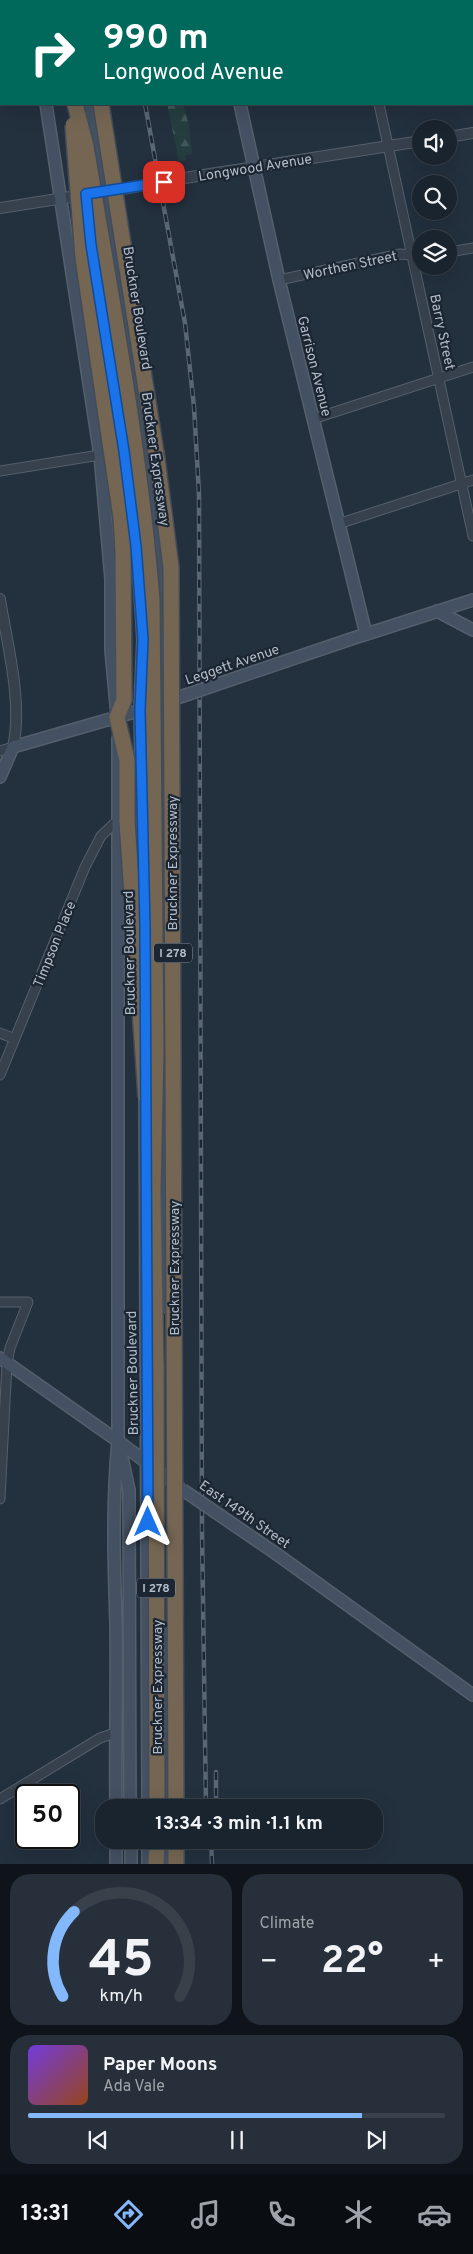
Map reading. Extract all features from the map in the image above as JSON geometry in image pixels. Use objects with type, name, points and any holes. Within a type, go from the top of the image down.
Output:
[{"type":"highway","points":[[71,105],[84,258],[121,518],[124,700],[117,717],[127,760],[123,820],[153,1193]]},
{"type":"highway","name":"Bruckner Expressway","points":[[76,105],[86,146],[137,458],[146,525],[152,600],[156,1042],[153,1193],[156,1799]]},
{"type":"highway","name":"Bruckner Expressway","points":[[101,105],[157,459],[171,567],[176,1799]]},
{"type":"highway","points":[[156,1864],[157,1849]]},
{"type":"highway","points":[[176,1849],[176,1864]]},
{"type":"main road","points":[[46,105],[100,455],[111,579],[111,650],[117,717]]},
{"type":"main road","name":"Bruckner Boulevard","points":[[71,105],[86,194],[91,245],[124,451],[136,546],[143,639],[140,710],[145,937],[148,1799]]},
{"type":"main road","name":"Bruckner Boulevard","points":[[90,105],[146,447],[160,574],[166,1025],[162,1349],[166,1799]]},
{"type":"main road","name":"Garrison Avenue","points":[[240,105],[279,280],[366,634]]},
{"type":"main road","name":"Leggett Avenue","points":[[12,747],[140,710],[473,600]]},
{"type":"main road","points":[[437,611],[473,630]]},
{"type":"main road","points":[[0,777],[12,747]]},
{"type":"main road","name":"Bruckner Boulevard","points":[[116,1799],[116,1625],[113,1535],[118,1441],[123,820]]},
{"type":"main road","name":"East 149th Street","points":[[4,1361],[118,1441],[183,1490],[473,1694]]},
{"type":"main road","name":"Bruckner Boulevard","points":[[118,1441],[129,1490],[130,1799]]},
{"type":"main road","points":[[158,1799],[166,1769]]},
{"type":"main road","points":[[116,1849],[116,1864]]},
{"type":"main road","points":[[131,1849],[131,1864]]},
{"type":"main road","points":[[148,1849],[148,1864]]},
{"type":"main road","points":[[166,1849],[167,1864]]},
{"type":"street","name":"Barry Street","points":[[379,105],[473,536]]},
{"type":"street","points":[[457,136],[473,133]]},
{"type":"street","name":"Longwood Avenue","points":[[0,208],[412,143]]},
{"type":"street","points":[[457,251],[473,248]]},
{"type":"street","name":"Worthen Street","points":[[279,280],[400,254],[411,254]]},
{"type":"street","points":[[313,420],[473,367]]},
{"type":"street","points":[[0,471],[146,447]]},
{"type":"street","points":[[338,524],[473,480]]},
{"type":"street","points":[[0,599],[16,709],[16,732],[12,747]]},
{"type":"street","name":"Leggett Avenue","points":[[0,751],[12,747]]},
{"type":"street","name":"Timpson Place","points":[[0,1075],[85,867],[101,836],[123,820]]},
{"type":"street","points":[[0,1033],[15,1039]]},
{"type":"street","points":[[0,1302],[28,1302],[4,1361],[0,1499]]},
{"type":"street","points":[[0,1800],[100,1738],[115,1733]]},
{"type":"green space","points":[[167,105],[183,105],[189,125],[192,154],[185,155],[186,160],[179,161]]},
{"type":"railway","points":[[145,105],[185,323],[194,407],[199,494],[202,1531],[206,1799]]},
{"type":"railway","points":[[216,1772],[216,1799]]},
{"type":"railway","points":[[211,1849],[212,1864]]},
{"type":"route","points":[[148,1522],[145,927],[140,710],[143,639],[136,546],[124,451],[91,245],[86,194],[164,182]]}]
